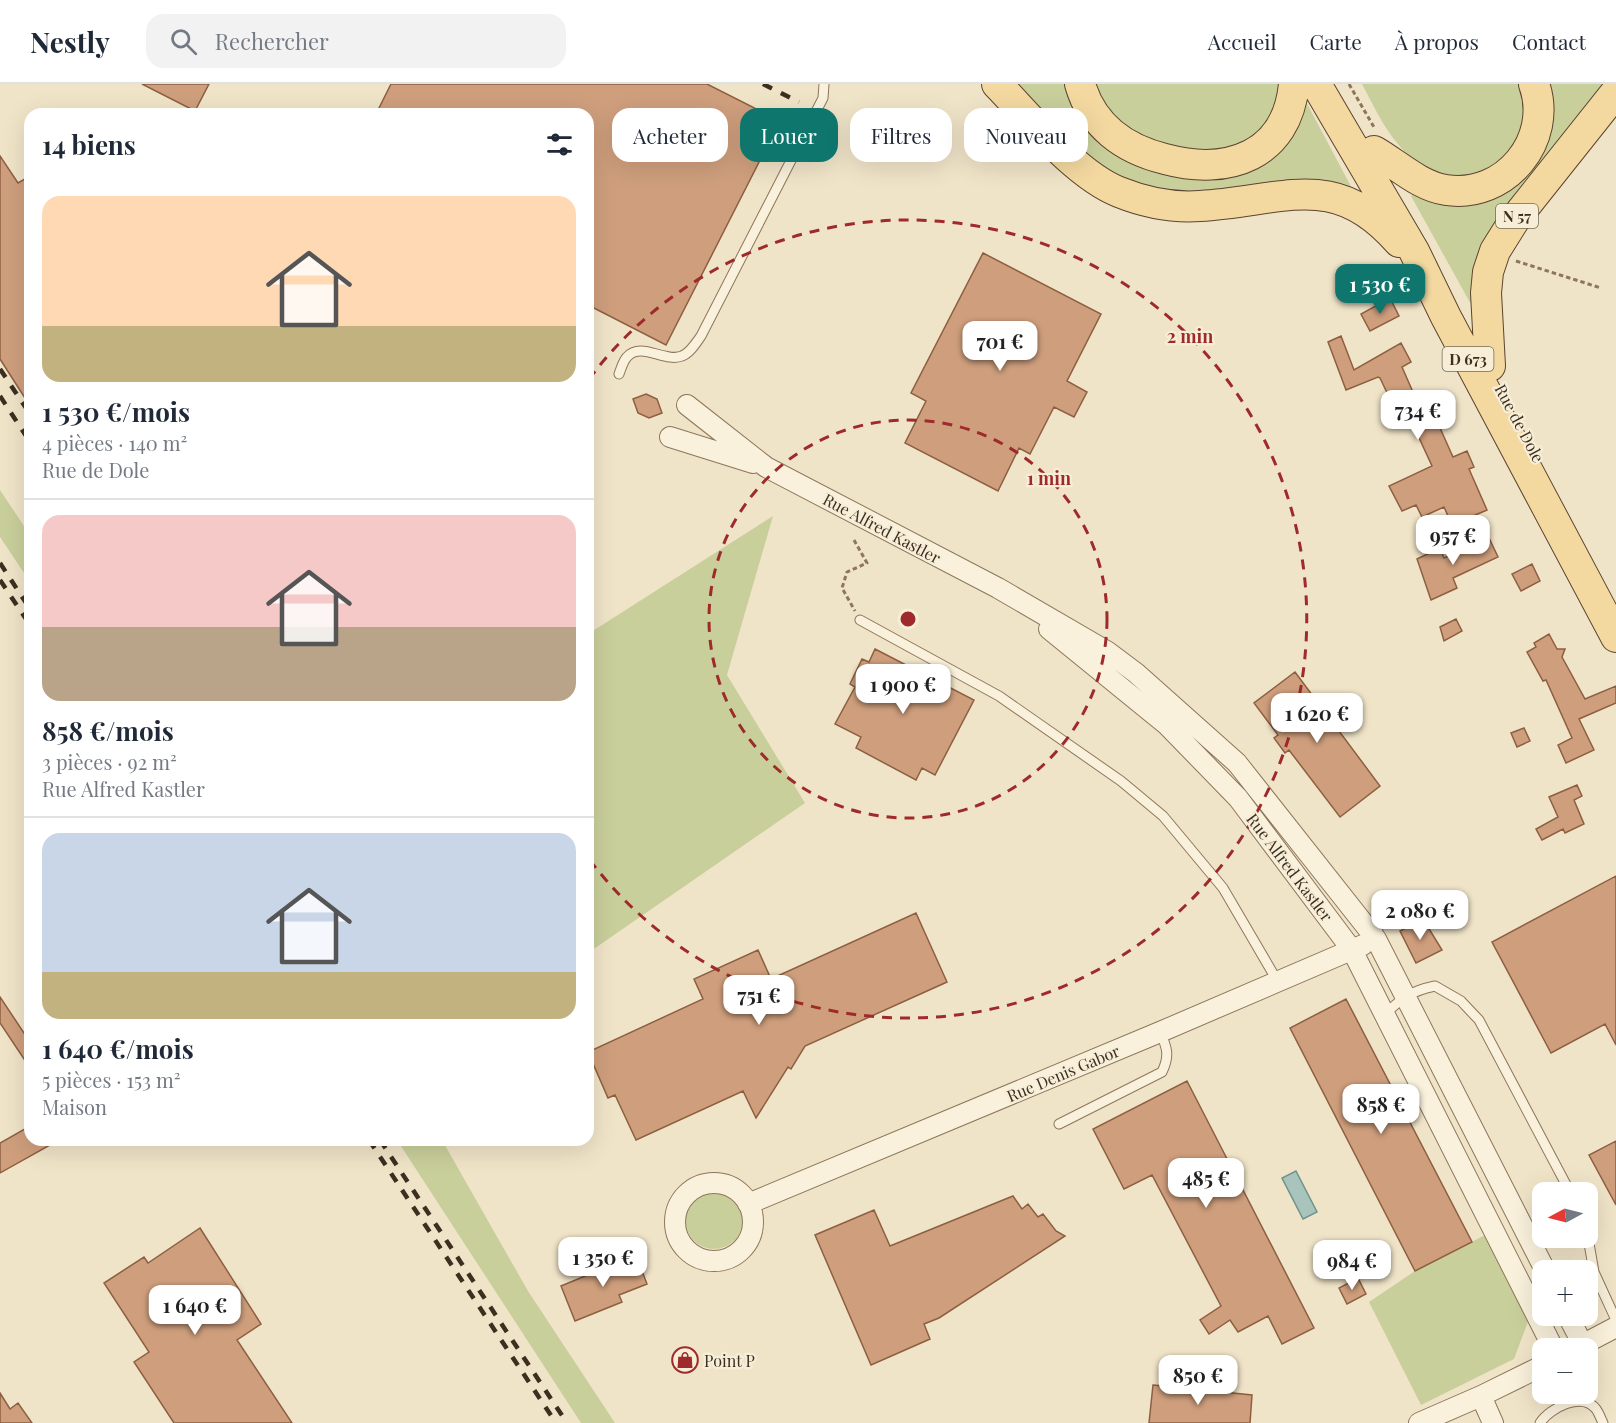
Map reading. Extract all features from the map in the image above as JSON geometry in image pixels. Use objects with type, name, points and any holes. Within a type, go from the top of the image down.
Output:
[{"type":"main road","points":[[997,84],[1079,168],[1098,182],[1119,192],[1143,200],[1183,207],[1312,194],[1332,197],[1366,212],[1384,226],[1399,243],[1446,317]]},
{"type":"main road","points":[[1080,84],[1084,98],[1099,123],[1126,145],[1140,152],[1174,162],[1210,166],[1242,160],[1266,145],[1286,118],[1293,99],[1294,84]]},
{"type":"main road","name":"Rue de Dole","points":[[1316,84],[1371,148],[1414,251],[1446,317],[1616,637]]},
{"type":"main road","name":"Rue de Dole","points":[[1338,84],[1616,603]]},
{"type":"main road","points":[[1371,148],[1431,186],[1447,190],[1470,190],[1488,185],[1516,168],[1532,143],[1539,113],[1534,84]]},
{"type":"main road","name":"N 57","points":[[1490,366],[1486,293],[1488,272],[1495,251],[1515,219],[1616,92]]},
{"type":"street","name":"Rue de Dole","points":[[1366,212],[1371,148]]},
{"type":"street","name":"Rue Alfred Kastler","points":[[687,405],[766,468]]},
{"type":"street","name":"Rue Alfred Kastler","points":[[670,437],[766,468],[998,588],[1108,652],[1237,763],[1376,939],[1540,1260]]},
{"type":"street","name":"Rue Alfred Kastler","points":[[998,588],[1167,725],[1238,798],[1353,950],[1548,1338]]},
{"type":"street","name":"Rue Denis Gabor","points":[[748,1204],[1376,939]]},
{"type":"street","points":[[1596,1338],[1616,1327]]},
{"type":"street","points":[[1419,1423],[1532,1371]]},
{"type":"street","points":[[1481,1396],[1493,1423]]},
{"type":"lane","points":[[619,374],[626,357],[633,352],[646,352],[669,358],[681,357],[690,351],[701,336],[823,98],[824,84]]},
{"type":"lane","points":[[860,620],[999,696],[1121,781],[1163,816],[1223,888],[1278,982]]},
{"type":"lane","points":[[1376,939],[1381,915],[1379,898]]},
{"type":"lane","points":[[1385,1014],[1404,997],[1434,986],[1461,1001],[1479,1020],[1565,1182]]},
{"type":"lane","points":[[1059,1124],[1162,1072],[1167,1061],[1167,1050],[1160,1032]]},
{"type":"lane","points":[[1590,1248],[1594,1272],[1616,1320]]},
{"type":"lane","points":[[1540,1423],[1554,1409],[1575,1402],[1586,1403],[1596,1408],[1603,1423]]},
{"type":"path","points":[[1349,84],[1370,124],[1371,148]]},
{"type":"path","points":[[1528,266],[1600,288]]},
{"type":"path","points":[[854,540],[867,563],[847,572],[842,588],[860,620]]},
{"type":"path","points":[[1410,912],[1420,905]]},
{"type":"green space","points":[[1011,84],[1070,84],[1078,108],[1036,108]]},
{"type":"green space","points":[[1090,84],[1285,84],[1259,141],[1194,156],[1114,125]]},
{"type":"green space","points":[[1362,84],[1523,84],[1527,104],[1517,147],[1504,162],[1483,173],[1460,176],[1425,167],[1395,141]]},
{"type":"green space","points":[[1546,84],[1610,84],[1473,308],[1411,196],[1416,189],[1501,191]]},
{"type":"green space","points":[[1303,96],[1355,194],[1196,193],[1150,189],[1100,168],[1088,157],[1088,113],[1212,175]]},
{"type":"green space","points":[[0,490],[24,526],[24,573],[0,537]]},
{"type":"green space","points":[[773,516],[727,675],[805,803],[594,949],[594,630]]},
{"type":"green space","points":[[401,1146],[445,1146],[528,1291],[615,1423],[581,1423]]},
{"type":"green space","points":[[714,1191],[725,1193],[738,1204],[743,1220],[741,1231],[730,1244],[714,1249],[703,1247],[690,1236],[685,1220],[687,1209],[698,1196]]},
{"type":"green space","points":[[1485,1235],[1529,1319],[1514,1359],[1421,1405],[1369,1302],[1415,1271]]},
{"type":"water","points":[[1296,1171],[1317,1212],[1303,1219],[1282,1178]]},
{"type":"building","points":[[142,84],[209,84],[197,108],[189,108]]},
{"type":"building","points":[[391,84],[707,84],[754,108],[740,108],[740,162],[759,162],[666,345],[594,308],[594,108],[379,108]]},
{"type":"building","points":[[0,156],[18,183],[24,180],[24,397],[0,359]]},
{"type":"building","points":[[983,253],[1101,314],[1067,381],[1087,392],[1074,417],[1054,407],[1030,454],[1019,448],[998,491],[905,443],[926,401],[911,393]]},
{"type":"building","points":[[1390,298],[1399,316],[1370,331],[1361,314]]},
{"type":"building","points":[[1341,336],[1354,370],[1401,343],[1411,362],[1402,367],[1427,424],[1436,419],[1453,457],[1467,451],[1474,467],[1469,469],[1487,510],[1452,525],[1444,507],[1422,517],[1416,505],[1402,511],[1389,486],[1432,466],[1408,414],[1406,412],[1398,416],[1380,378],[1346,390],[1328,342]]},
{"type":"building","points":[[646,394],[657,399],[662,413],[649,418],[638,413],[633,399]]},
{"type":"building","points":[[1489,538],[1498,557],[1453,578],[1457,588],[1431,600],[1417,559],[1440,548],[1444,558]]},
{"type":"building","points":[[1532,564],[1540,581],[1521,591],[1512,574]]},
{"type":"building","points":[[1456,619],[1462,631],[1444,641],[1440,627]]},
{"type":"building","points":[[1549,634],[1557,649],[1565,649],[1562,657],[1585,699],[1616,686],[1616,703],[1579,719],[1594,750],[1566,763],[1558,745],[1572,738],[1546,680],[1543,681],[1527,652],[1536,647],[1534,643]]},
{"type":"building","points":[[875,649],[974,700],[935,775],[922,768],[916,780],[856,748],[861,737],[835,724],[855,687],[850,684],[862,659],[869,662]]},
{"type":"building","points":[[1295,672],[1380,786],[1340,817],[1289,750],[1285,753],[1274,738],[1278,735],[1254,703]]},
{"type":"building","points":[[1524,728],[1530,741],[1517,747],[1511,733]]},
{"type":"building","points":[[1577,785],[1582,796],[1574,800],[1584,824],[1565,833],[1563,829],[1542,840],[1536,829],[1558,817],[1549,797]]},
{"type":"building","points":[[1616,876],[1616,1045],[1605,1024],[1551,1053],[1492,942]]},
{"type":"building","points":[[916,913],[947,982],[805,1046],[791,1069],[788,1067],[756,1118],[743,1091],[636,1140],[615,1095],[608,1098],[594,1066],[594,1049],[703,999],[694,979],[758,950],[771,979]]},
{"type":"building","points":[[1423,919],[1442,950],[1416,963],[1400,931]]},
{"type":"building","points":[[0,997],[24,1033],[24,1059],[0,1023]]},
{"type":"building","points":[[1346,999],[1472,1242],[1415,1271],[1290,1028]]},
{"type":"building","points":[[1187,1081],[1314,1328],[1282,1344],[1268,1316],[1238,1332],[1230,1320],[1209,1334],[1200,1320],[1221,1306],[1152,1175],[1124,1189],[1093,1129]]},
{"type":"building","points":[[24,1129],[24,1146],[48,1146],[0,1173],[0,1143]]},
{"type":"building","points":[[1616,1141],[1616,1205],[1589,1155]]},
{"type":"building","points":[[1013,1196],[1022,1209],[1028,1204],[1038,1217],[1043,1214],[1056,1231],[1065,1236],[939,1318],[924,1324],[930,1339],[871,1365],[815,1235],[874,1210],[890,1246]]},
{"type":"building","points":[[200,1228],[261,1324],[237,1340],[292,1423],[174,1423],[134,1362],[149,1352],[104,1283],[144,1257],[148,1263]]},
{"type":"building","points":[[636,1255],[647,1284],[619,1295],[622,1302],[575,1321],[561,1286]]},
{"type":"building","points":[[1358,1278],[1366,1294],[1347,1304],[1339,1288]]},
{"type":"building","points":[[1153,1385],[1252,1395],[1250,1423],[1149,1423]]},
{"type":"building","points":[[0,1393],[10,1409],[18,1403],[32,1423],[0,1423]]},
{"type":"railway","points":[[763,84],[799,102]]},
{"type":"railway","points":[[0,369],[24,405]]},
{"type":"railway","points":[[0,396],[24,433]]},
{"type":"railway","points":[[0,563],[24,600]]},
{"type":"railway","points":[[0,580],[24,616]]},
{"type":"railway","points":[[373,1146],[556,1423]]},
{"type":"railway","points":[[384,1146],[567,1423]]},
{"type":"place","name":"Point P","points":[[685,1360]]}]
